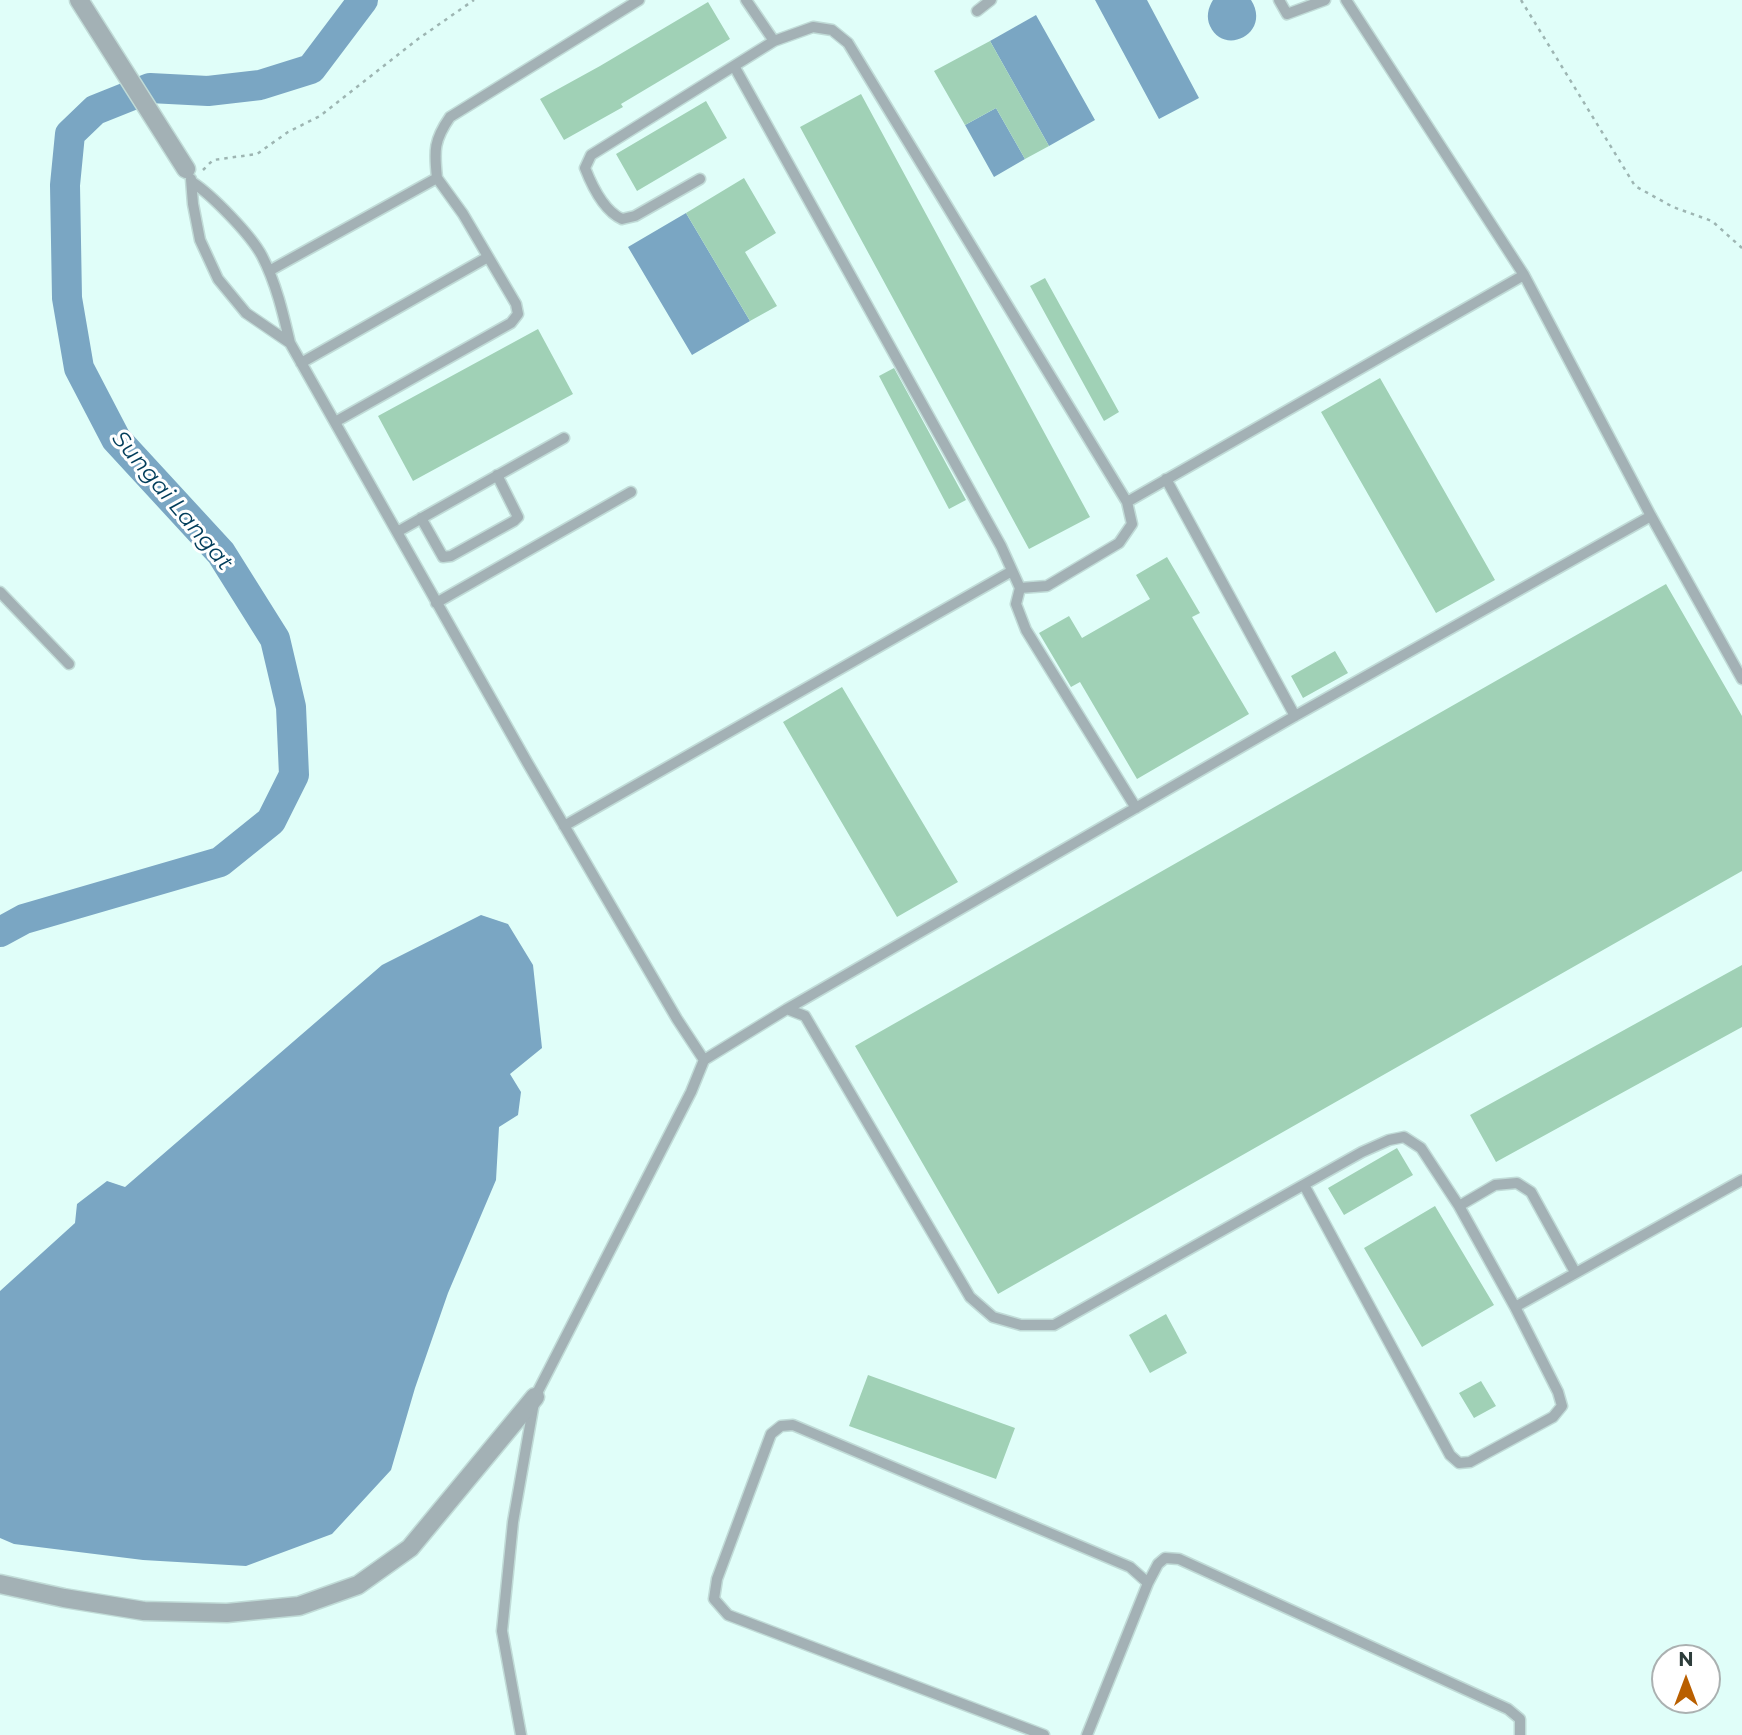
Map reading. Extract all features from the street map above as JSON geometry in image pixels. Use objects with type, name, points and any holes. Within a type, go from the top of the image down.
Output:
[{"type":"street","points":[[79,0],[189,175]]},
{"type":"street","points":[[0,1584],[144,1611],[227,1613],[299,1606],[358,1585],[411,1548],[535,1397]]},
{"type":"lane","points":[[335,422],[511,323],[518,314],[516,304],[463,214],[437,177],[434,154],[438,135],[450,117],[639,0]]},
{"type":"lane","points":[[746,0],[774,41]]},
{"type":"lane","points":[[977,10],[991,0]]},
{"type":"lane","points":[[1279,0],[1287,13],[1325,0]]},
{"type":"lane","points":[[1346,0],[1524,275],[1651,516],[1742,678]]},
{"type":"lane","points":[[700,179],[635,215],[622,219],[612,215],[585,168],[591,155],[774,41],[813,27],[832,30],[848,43],[1127,502],[1132,524],[1119,543],[1047,586],[1020,587]]},
{"type":"lane","points":[[734,66],[1001,546],[1020,587],[1016,604],[1026,630],[1136,808]]},
{"type":"lane","points":[[189,175],[232,218],[261,254],[277,291],[290,343],[564,825],[664,998],[704,1060]]},
{"type":"lane","points":[[189,175],[200,240],[218,279],[246,313],[290,343]]},
{"type":"lane","points":[[268,271],[437,177]]},
{"type":"lane","points":[[301,363],[488,257]]},
{"type":"lane","points":[[1127,502],[1524,275]]},
{"type":"lane","points":[[397,532],[564,438]]},
{"type":"lane","points":[[421,519],[443,557],[452,556],[514,522],[518,516],[497,475]]},
{"type":"lane","points":[[1166,479],[1295,716]]},
{"type":"lane","points":[[436,603],[631,492]]},
{"type":"lane","points":[[521,1735],[502,1631],[513,1522],[535,1397],[685,1104],[704,1060],[787,1009],[1295,716],[1651,516]]},
{"type":"lane","points":[[564,825],[1012,571]]},
{"type":"lane","points":[[0,592],[69,664]]},
{"type":"lane","points":[[787,1009],[805,1016],[970,1297],[992,1317],[1021,1325],[1054,1325],[1362,1152],[1388,1140],[1404,1137],[1421,1149],[1459,1206],[1515,1307],[1558,1392],[1562,1406],[1553,1417],[1470,1462],[1459,1463],[1450,1455],[1304,1185]]},
{"type":"lane","points":[[1515,1307],[1742,1180]]},
{"type":"lane","points":[[1459,1206],[1495,1185],[1517,1183],[1531,1192],[1575,1272]]},
{"type":"lane","points":[[1044,1735],[728,1615],[714,1599],[717,1579],[771,1434],[781,1426],[793,1425],[1130,1567],[1148,1583]]},
{"type":"lane","points":[[1087,1735],[1148,1583],[1158,1564],[1165,1558],[1179,1559],[1508,1709],[1520,1718],[1520,1735]]},
{"type":"path","points":[[189,175],[213,160],[257,155],[288,132],[320,116],[418,39],[474,0]]},
{"type":"path","points":[[1521,0],[1635,186],[1673,207],[1712,221],[1742,248]]},
{"type":"water","points":[[1095,0],[1147,0],[1199,98],[1159,119]]},
{"type":"water","points":[[1213,0],[1251,0],[1256,12],[1251,31],[1235,40],[1225,40],[1217,35],[1208,19]]},
{"type":"water","points":[[1036,15],[1095,120],[1049,146],[990,41]]},
{"type":"water","points":[[996,108],[1025,159],[994,177],[965,125]]},
{"type":"water","points":[[686,213],[750,321],[692,355],[628,247]]},
{"type":"water","points":[[481,915],[508,924],[533,965],[542,1048],[510,1074],[521,1092],[518,1115],[499,1127],[496,1180],[448,1293],[415,1388],[391,1470],[332,1534],[246,1566],[143,1560],[14,1544],[0,1538],[0,1291],[75,1223],[77,1204],[107,1181],[125,1187],[382,965]]},
{"type":"building","points":[[708,2],[730,39],[621,104],[623,107],[564,140],[540,99]]},
{"type":"building","points":[[990,41],[1049,146],[1025,159],[996,108],[965,125],[934,71]]},
{"type":"building","points":[[861,94],[1090,517],[1029,549],[800,127]]},
{"type":"building","points":[[706,101],[727,138],[637,191],[616,154]]},
{"type":"building","points":[[744,178],[776,233],[745,252],[777,306],[750,321],[686,213]]},
{"type":"building","points":[[1045,278],[1119,412],[1104,421],[1030,286]]},
{"type":"building","points":[[538,329],[573,394],[413,481],[378,416]]},
{"type":"building","points":[[894,368],[966,500],[949,509],[879,376]]},
{"type":"building","points":[[1380,378],[1495,580],[1436,613],[1321,412]]},
{"type":"building","points":[[1167,557],[1200,613],[1192,617],[1249,714],[1137,779],[1080,682],[1071,687],[1039,633],[1069,616],[1082,638],[1150,599],[1136,575]]},
{"type":"building","points":[[1666,584],[1742,716],[1742,871],[998,1294],[855,1046]]},
{"type":"building","points":[[1335,651],[1348,673],[1303,698],[1291,676]]},
{"type":"building","points":[[842,687],[958,882],[897,917],[783,722]]},
{"type":"building","points":[[1742,965],[1742,1027],[1496,1162],[1470,1115]]},
{"type":"building","points":[[1397,1148],[1413,1175],[1344,1215],[1328,1188]]},
{"type":"building","points":[[1435,1206],[1494,1305],[1422,1347],[1364,1248]]},
{"type":"building","points":[[1166,1314],[1187,1353],[1150,1373],[1129,1335]]},
{"type":"building","points":[[868,1375],[1015,1428],[996,1479],[849,1426]]},
{"type":"building","points":[[1481,1381],[1496,1406],[1474,1418],[1459,1393]]},
{"type":"waterway","name":"Sungai Langat","points":[[0,932],[24,919],[220,862],[271,821],[294,775],[291,707],[275,639],[221,553],[116,439],[79,368],[67,298],[65,185],[70,134],[95,110],[150,88],[208,91],[260,85],[311,69],[363,0]]}]
